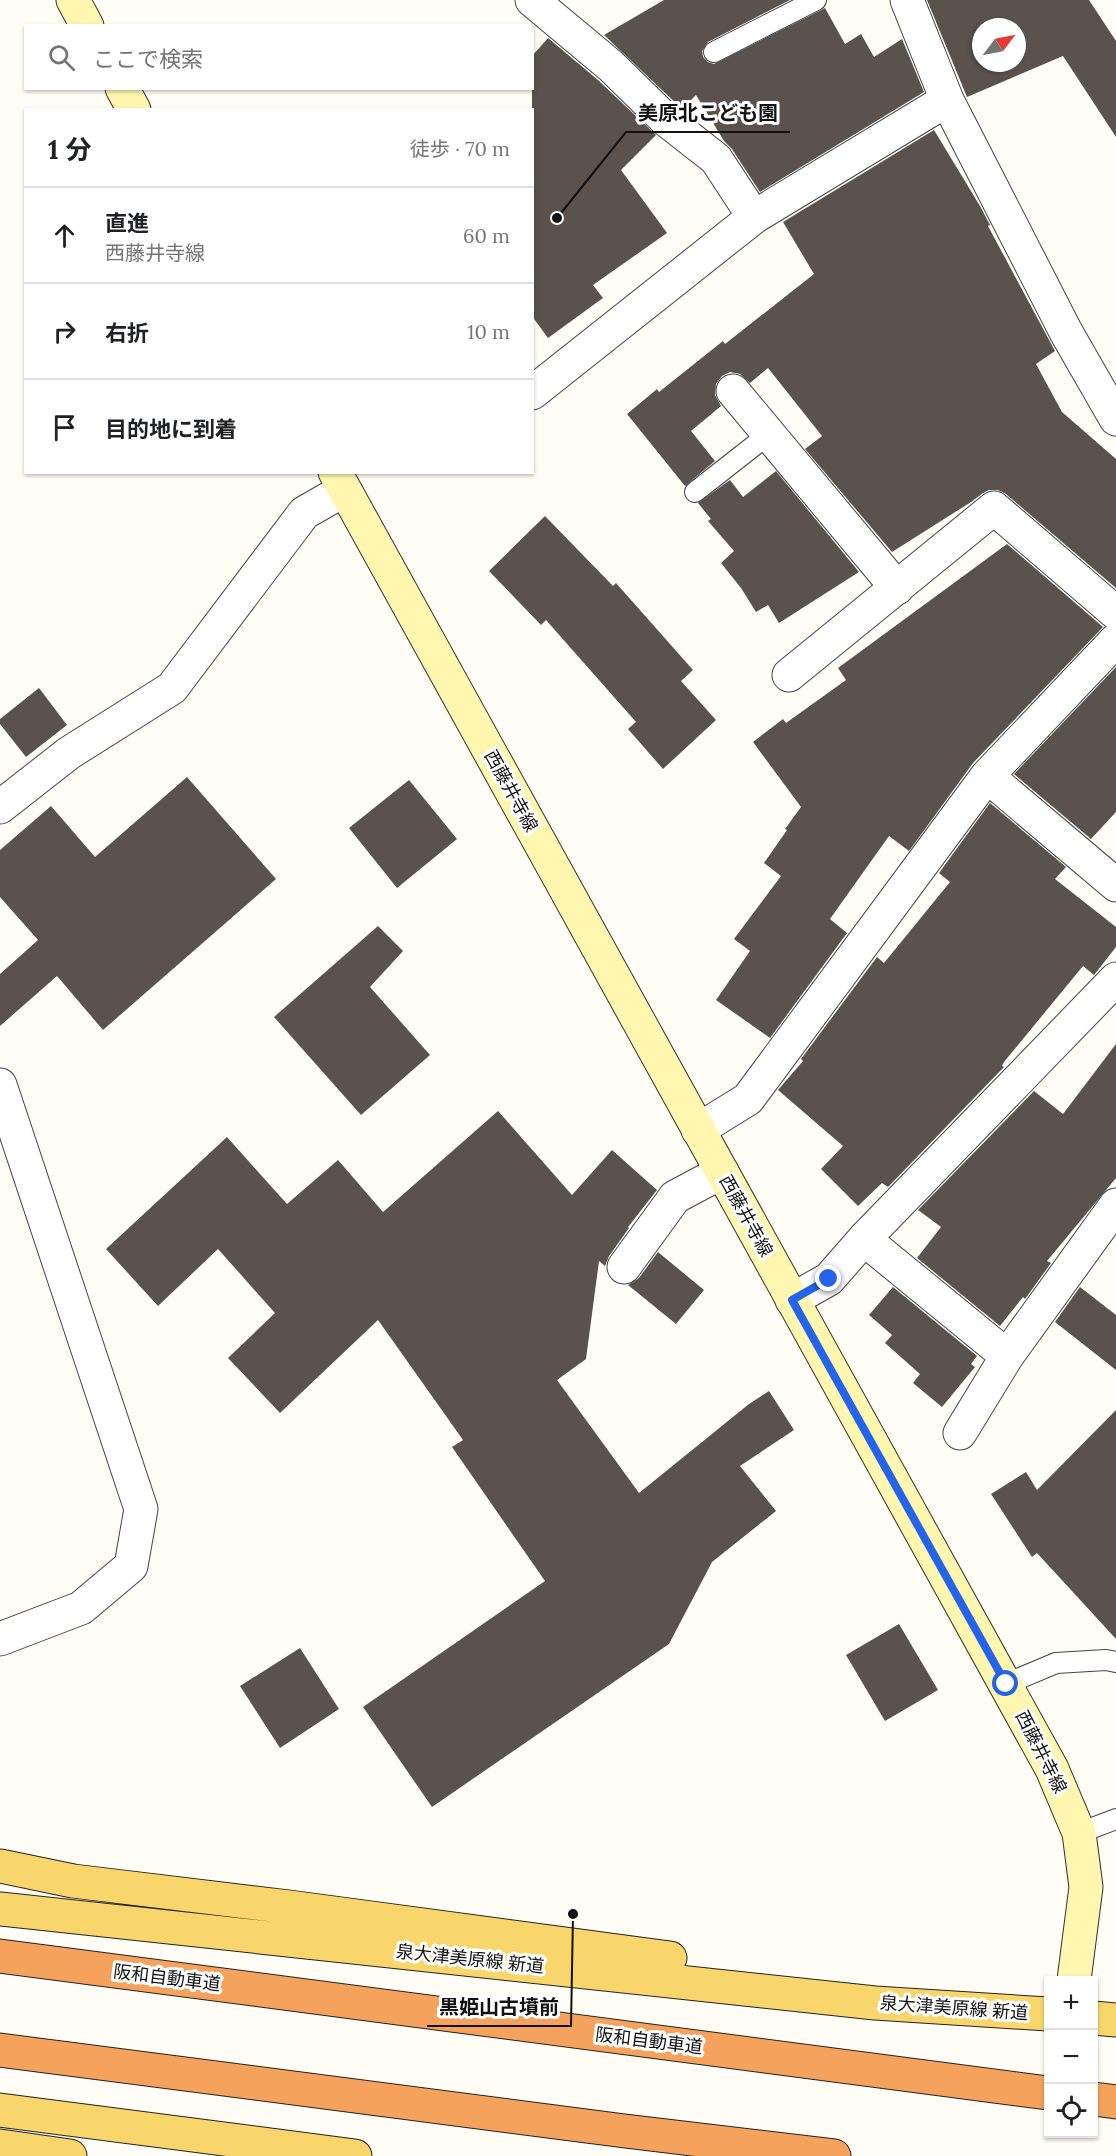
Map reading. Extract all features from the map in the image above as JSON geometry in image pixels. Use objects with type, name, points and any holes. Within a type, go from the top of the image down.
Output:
[{"type":"highway","name":"阪和自動車道","points":[[0,1956],[1044,2092]]},
{"type":"highway","points":[[0,2050],[637,2133],[834,2156]]},
{"type":"highway","points":[[1098,2100],[1116,2102]]},
{"type":"main road","points":[[73,0],[86,24]]},
{"type":"main road","points":[[123,90],[133,108]]},
{"type":"main road","name":"西藤井寺線","points":[[339,481],[1052,1769],[1079,1833],[1086,1887],[1075,1976]]},
{"type":"main road","points":[[0,1866],[73,1881],[798,1974],[875,2003]]},
{"type":"main road","name":"泉大津美原線 新道","points":[[0,1909],[875,2003],[1044,2014]]},
{"type":"main road","points":[[1098,2018],[1116,2020]]},
{"type":"main road","points":[[0,2110],[355,2156]]},
{"type":"main road","points":[[0,2146],[70,2156]]},
{"type":"street","points":[[532,0],[610,66],[666,119],[716,159],[754,216]]},
{"type":"street","points":[[906,0],[946,100],[1066,332],[1116,419]]},
{"type":"street","points":[[534,391],[754,216],[946,100]]},
{"type":"street","points":[[733,391],[897,588]]},
{"type":"street","points":[[0,807],[69,753],[172,688],[304,513],[339,481]]},
{"type":"street","points":[[789,675],[994,508],[1116,613]]},
{"type":"street","points":[[698,1130],[748,1100],[987,776],[1116,640]]},
{"type":"street","points":[[987,776],[1116,885]]},
{"type":"street","points":[[792,1300],[829,1279],[864,1239],[1116,979]]},
{"type":"street","points":[[0,1085],[141,1509],[131,1566],[81,1608],[0,1639]]},
{"type":"street","points":[[624,1267],[675,1197],[722,1172]]},
{"type":"street","points":[[960,1433],[1007,1356],[1116,1205]]},
{"type":"street","points":[[864,1239],[1007,1356]]},
{"type":"lane","points":[[714,52],[816,0]]},
{"type":"lane","points":[[695,492],[769,434]]},
{"type":"lane","points":[[1006,1684],[1056,1663],[1106,1659],[1116,1662]]},
{"type":"lane","points":[[1079,1833],[1116,1819]]},
{"type":"building","points":[[664,0],[790,0],[708,42],[702,51],[703,57],[714,64],[825,8],[845,44],[861,34],[874,57],[902,39],[924,92],[760,192],[732,149],[724,141],[696,95],[682,109],[604,35]]},
{"type":"building","points":[[927,0],[1089,0],[1116,41],[1116,137],[1063,56],[1026,72],[1026,18],[972,18],[972,72],[1026,72],[967,97]]},
{"type":"building","points":[[548,38],[598,80],[656,135],[621,170],[667,233],[593,285],[603,298],[548,338],[534,319],[534,108],[532,108],[532,90],[534,90],[534,54]]},
{"type":"building","points":[[934,130],[980,206],[990,225],[988,226],[1055,351],[1036,364],[1062,412],[1116,459],[1116,588],[1006,494],[998,490],[983,493],[892,552],[805,449],[822,436],[768,368],[750,383],[740,374],[730,372],[722,376],[716,384],[715,395],[721,406],[691,431],[715,461],[685,486],[627,414],[657,389],[659,392],[723,341],[725,344],[814,274],[783,222]]},
{"type":"building","points":[[776,471],[859,572],[779,623],[768,605],[756,612],[721,563],[734,551],[708,521],[711,519],[698,503],[730,480],[743,497]]},
{"type":"building","points":[[545,516],[613,586],[616,583],[693,670],[681,681],[716,720],[663,769],[628,729],[636,722],[546,620],[541,625],[489,571]]},
{"type":"building","points":[[1007,544],[1103,627],[973,763],[909,851],[889,836],[830,919],[847,933],[770,1038],[716,1000],[750,951],[734,939],[781,876],[764,863],[801,807],[753,742],[783,719],[786,723],[846,680],[838,668]]},
{"type":"building","points":[[1116,667],[1116,812],[1091,839],[1014,774]]},
{"type":"building","points":[[39,688],[67,725],[26,757],[0,724],[0,719]]},
{"type":"building","points":[[187,777],[276,879],[103,1030],[57,976],[0,1026],[0,974],[38,940],[0,897],[0,850],[51,806],[95,857]]},
{"type":"building","points":[[409,780],[457,839],[397,888],[349,828]]},
{"type":"building","points":[[990,803],[1066,867],[1055,879],[1116,927],[1116,947],[1094,975],[1083,966],[1004,1062],[1002,1066],[1004,1067],[888,1187],[882,1183],[858,1206],[821,1169],[843,1146],[778,1090],[803,1061],[801,1059],[877,957],[884,963],[950,882],[939,873]]},
{"type":"building","points":[[378,926],[403,951],[370,987],[430,1055],[361,1115],[274,1017]]},
{"type":"building","points":[[1116,1044],[1116,1178],[1047,1261],[1051,1263],[1025,1299],[1023,1297],[1000,1326],[917,1258],[941,1227],[918,1210],[1034,1091],[1063,1114]]},
{"type":"building","points":[[498,1111],[572,1195],[612,1150],[657,1190],[628,1227],[605,1266],[599,1261],[586,1359],[557,1380],[639,1493],[749,1404],[769,1391],[794,1430],[740,1466],[776,1511],[712,1562],[669,1644],[432,1807],[363,1707],[545,1581],[452,1447],[463,1440],[378,1320],[280,1413],[228,1358],[275,1313],[218,1249],[158,1306],[106,1249],[227,1137],[287,1204],[338,1160],[383,1212]]},
{"type":"building","points":[[658,1252],[704,1290],[676,1324],[628,1285],[639,1278]]},
{"type":"building","points":[[893,1287],[977,1356],[971,1364],[975,1367],[942,1407],[913,1383],[920,1374],[885,1343],[892,1335],[869,1315]]},
{"type":"building","points":[[1080,1287],[1116,1315],[1116,1370],[1055,1322]]},
{"type":"building","points":[[1116,1410],[1116,1639],[1037,1553],[1032,1557],[991,1494],[1026,1472],[1037,1490]]},
{"type":"building","points":[[899,1624],[938,1690],[885,1721],[846,1655]]},
{"type":"building","points":[[300,1648],[339,1709],[280,1748],[240,1686]]},
{"type":"place","name":"美原北こども園","points":[[557,218]]},
{"type":"place","name":"黒姫山古墳前","points":[[573,1914]]},
{"type":"route","points":[[829,1279],[792,1300],[1006,1684]]}]
